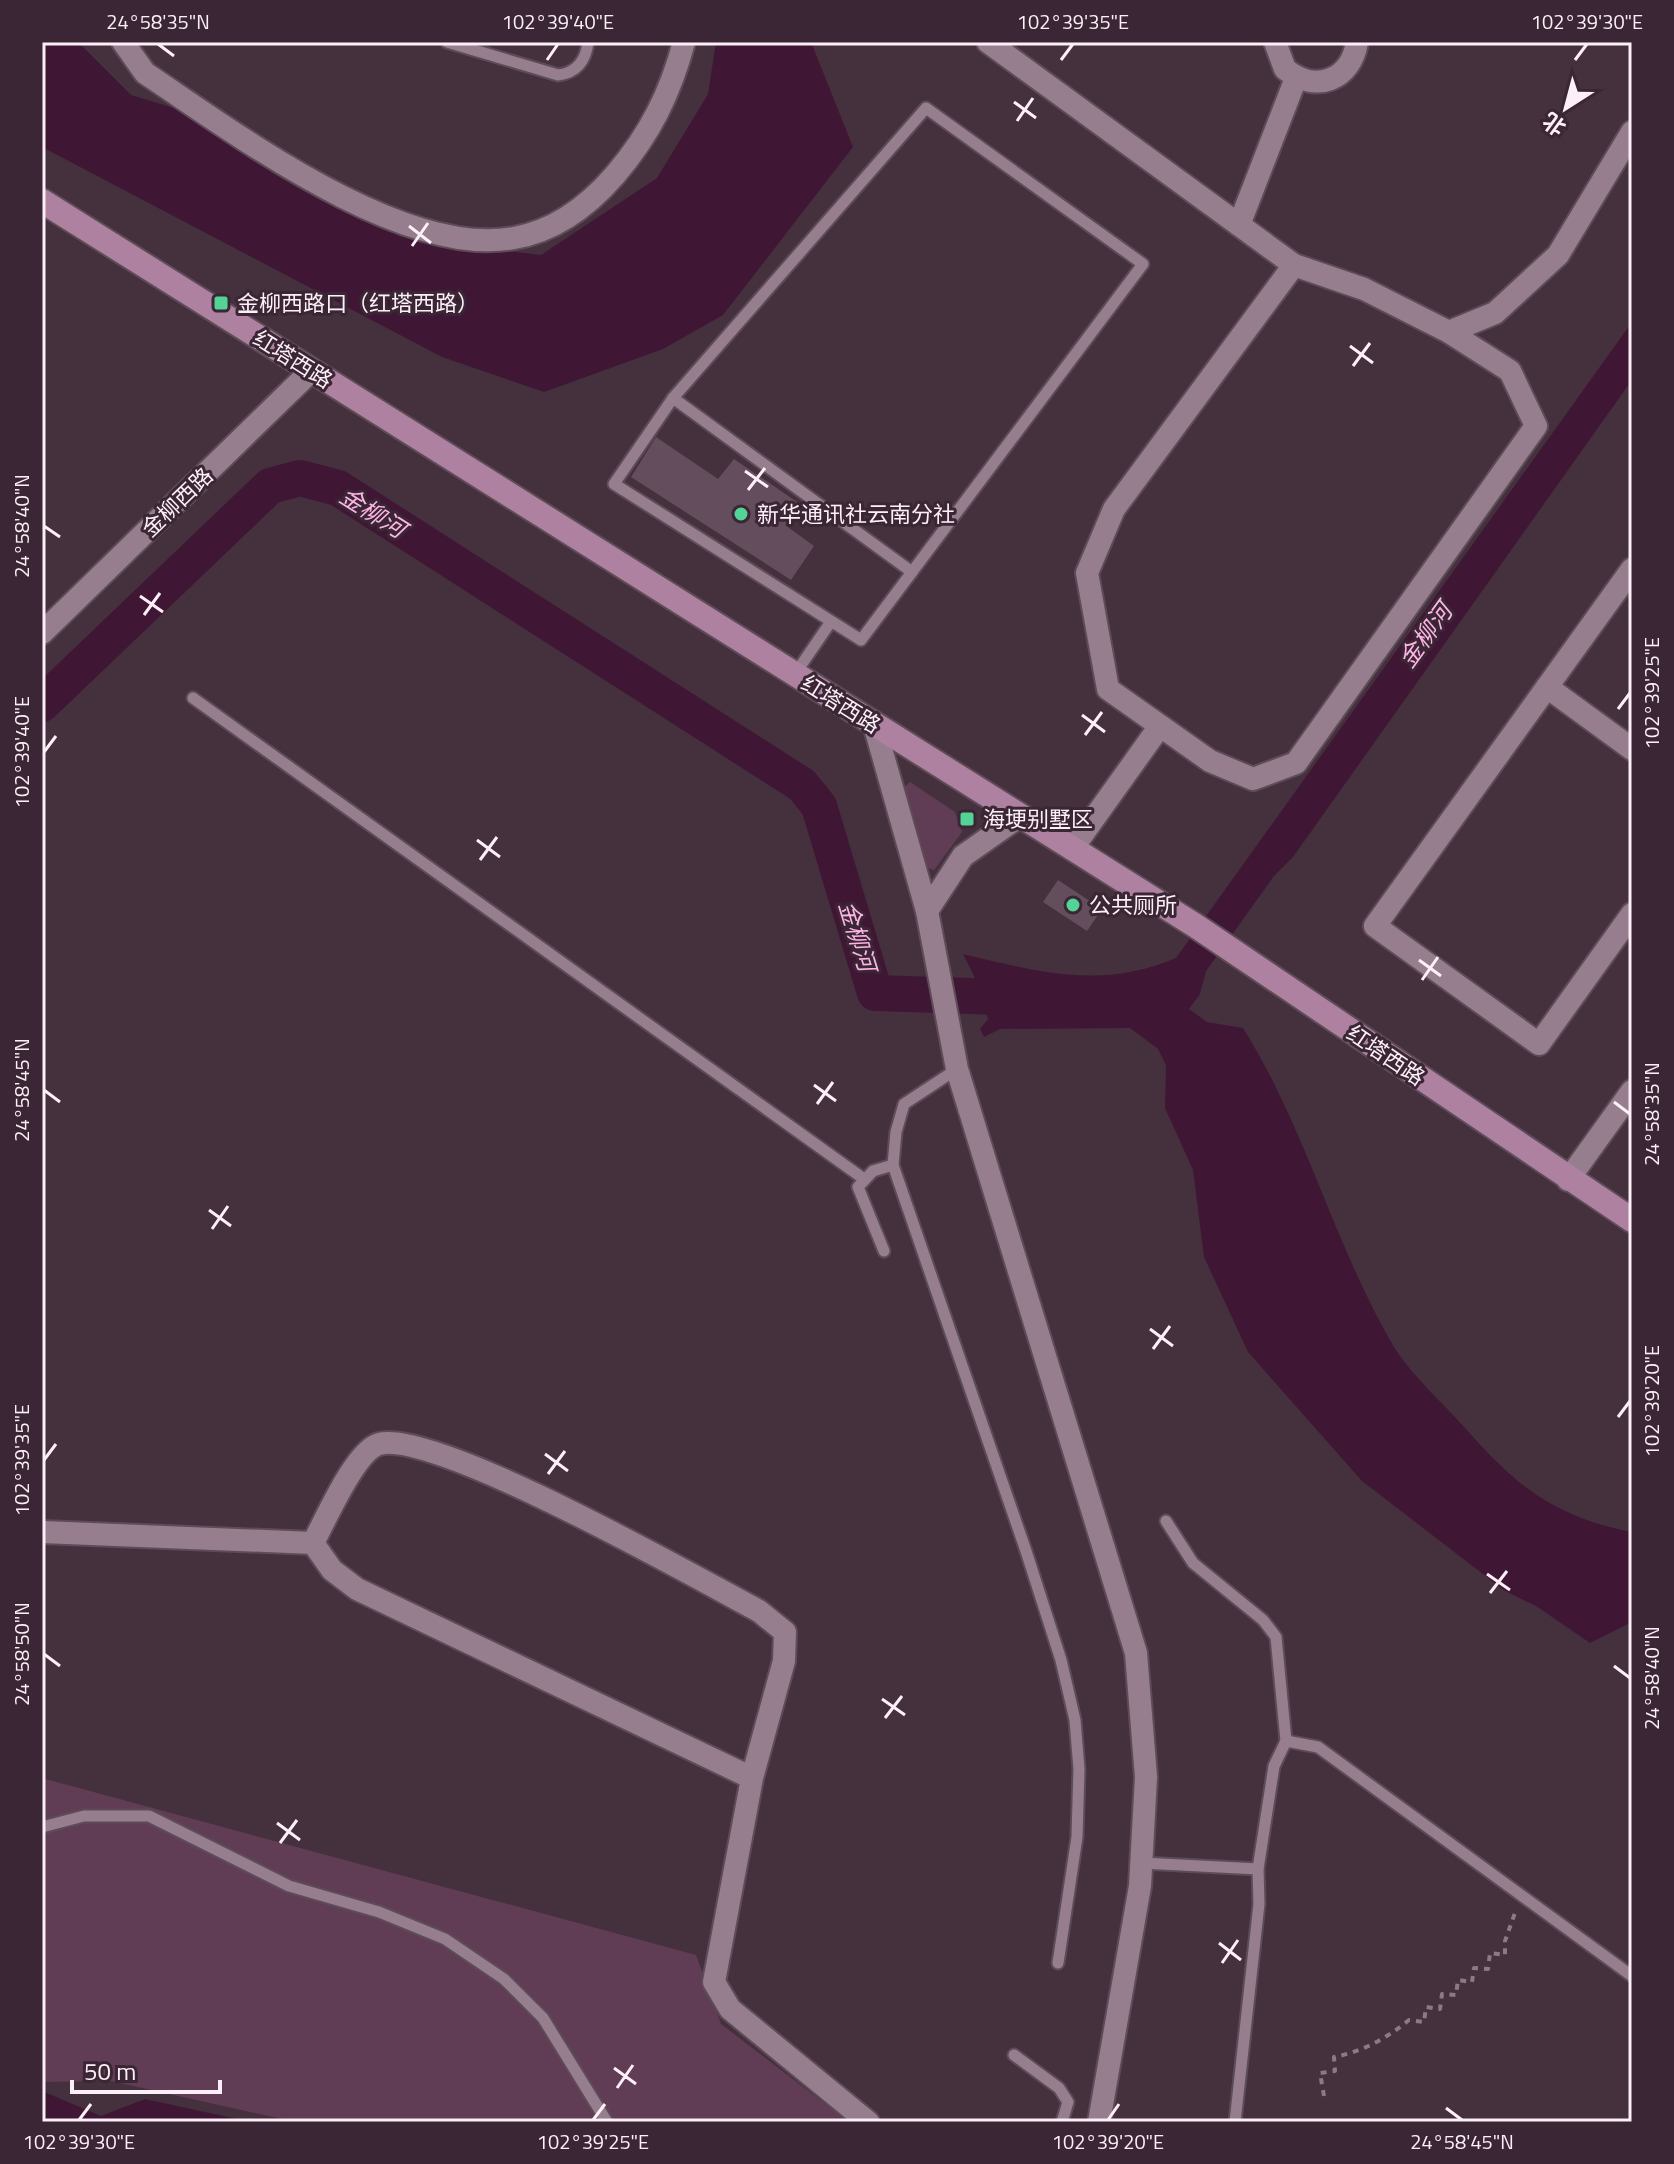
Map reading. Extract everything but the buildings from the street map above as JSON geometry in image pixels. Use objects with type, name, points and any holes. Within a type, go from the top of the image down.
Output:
[{"type":"street","points":[[123,42],[145,73],[342,198],[446,237],[512,239],[534,233],[595,199],[640,147],[659,115],[684,42]]},
{"type":"street","points":[[988,42],[1294,265],[1364,289],[1449,332],[1510,371],[1536,426],[1296,763],[1253,779],[1210,761],[1108,689],[1087,573],[1114,509],[1294,265]]},
{"type":"street","points":[[1275,42],[1278,58],[1296,78],[1323,83],[1348,68],[1357,42]]},
{"type":"street","points":[[1239,225],[1296,78]]},
{"type":"street","points":[[1449,332],[1495,313],[1558,255],[1632,132]]},
{"type":"street","name":"红塔西路","points":[[42,201],[1196,926],[1568,1180],[1632,1220]]},
{"type":"street","name":"金柳西路","points":[[42,633],[311,371]]},
{"type":"street","points":[[1632,569],[1375,926],[1539,1044],[1632,914]]},
{"type":"street","points":[[1547,687],[1632,749]]},
{"type":"street","points":[[874,724],[927,911],[957,1069],[1136,1653],[1146,1777],[1142,1863],[1124,1989],[1099,2122]]},
{"type":"street","points":[[1072,849],[1160,726]]},
{"type":"street","points":[[927,911],[963,856],[1020,816]]},
{"type":"street","points":[[1568,1180],[1632,1091]]},
{"type":"street","points":[[313,1543],[362,1455],[376,1444],[400,1441],[508,1481],[759,1611],[785,1632],[784,1661],[752,1778],[714,1982],[730,2009],[868,2122]]},
{"type":"street","points":[[42,1532],[313,1543]]},
{"type":"street","points":[[313,1543],[332,1570],[357,1589],[752,1778]]},
{"type":"lane","points":[[447,42],[558,75],[570,74],[582,62],[588,42]]},
{"type":"lane","points":[[926,108],[1143,264],[912,572],[861,640],[614,484],[673,398],[926,108]]},
{"type":"lane","points":[[673,398],[912,572]]},
{"type":"lane","points":[[794,674],[830,623]]},
{"type":"lane","points":[[193,698],[864,1179]]},
{"type":"lane","points":[[957,1069],[904,1104],[896,1132],[893,1165],[1026,1551],[1061,1660],[1075,1720],[1079,1769],[1077,1837],[1058,1963]]},
{"type":"lane","points":[[884,1251],[858,1187],[864,1179],[893,1165]]},
{"type":"lane","points":[[1166,1521],[1193,1563],[1263,1620],[1276,1637],[1286,1741],[1274,1766],[1258,1869],[1259,1904],[1235,2122]]},
{"type":"lane","points":[[1286,1741],[1318,1747],[1632,1976]]},
{"type":"lane","points":[[42,1827],[84,1816],[149,1816],[289,1886],[379,1912],[445,1939],[504,1979],[543,2018],[607,2122]]},
{"type":"lane","points":[[1142,1863],[1258,1869]]},
{"type":"lane","points":[[1014,2055],[1059,2088],[1068,2102],[1062,2122]]},
{"type":"path","points":[[1324,2096],[1320,2073],[1335,2071],[1334,2057],[1350,2055],[1389,2037],[1409,2020],[1424,2022],[1426,2007],[1440,2009],[1442,1994],[1456,1995],[1458,1980],[1472,1982],[1474,1968],[1488,1969],[1490,1953],[1505,1955],[1508,1933],[1523,1896]]},
{"type":"shaded area","points":[[910,782],[955,812],[962,832],[934,870],[928,868],[901,790]]},
{"type":"shaded area","points":[[42,1778],[696,1955],[721,2024],[849,2122],[296,2122],[111,2081],[42,2082]]},
{"type":"water","points":[[42,42],[78,42],[131,95],[177,109],[241,151],[342,206],[443,243],[541,255],[657,178],[708,94],[716,42],[811,42],[853,147],[723,315],[663,349],[544,392],[442,357],[42,147]]},
{"type":"water","points":[[1632,322],[1632,380],[1293,857],[1274,876],[1206,971],[1200,994],[1189,1009],[1207,1022],[1243,1028],[1285,1106],[1373,1308],[1394,1347],[1410,1368],[1503,1467],[1539,1497],[1581,1518],[1632,1532],[1632,1622],[1590,1643],[1536,1606],[1505,1591],[1362,1481],[1248,1352],[1204,1257],[1193,1170],[1165,1108],[1166,1065],[1158,1049],[1130,1028],[1000,1029],[984,1037],[980,1029],[988,1019],[978,984],[963,954],[1044,972],[1095,976],[1148,968],[1176,958]]},
{"type":"water","points":[[42,2091],[101,2116],[145,2099],[251,2122],[42,2122]]},
{"type":"waterway","name":"金柳河","points":[[42,704],[270,486],[300,478],[338,488],[802,785],[819,806],[875,993],[1031,998]]},
{"type":"place","name":"金柳西路口（红塔西路）","points":[[221,303]]},
{"type":"place","name":"新华通讯社云南分社","points":[[741,514]]},
{"type":"place","name":"海埂别墅区","points":[[967,819]]},
{"type":"place","name":"公共厕所","points":[[1073,905]]}]
